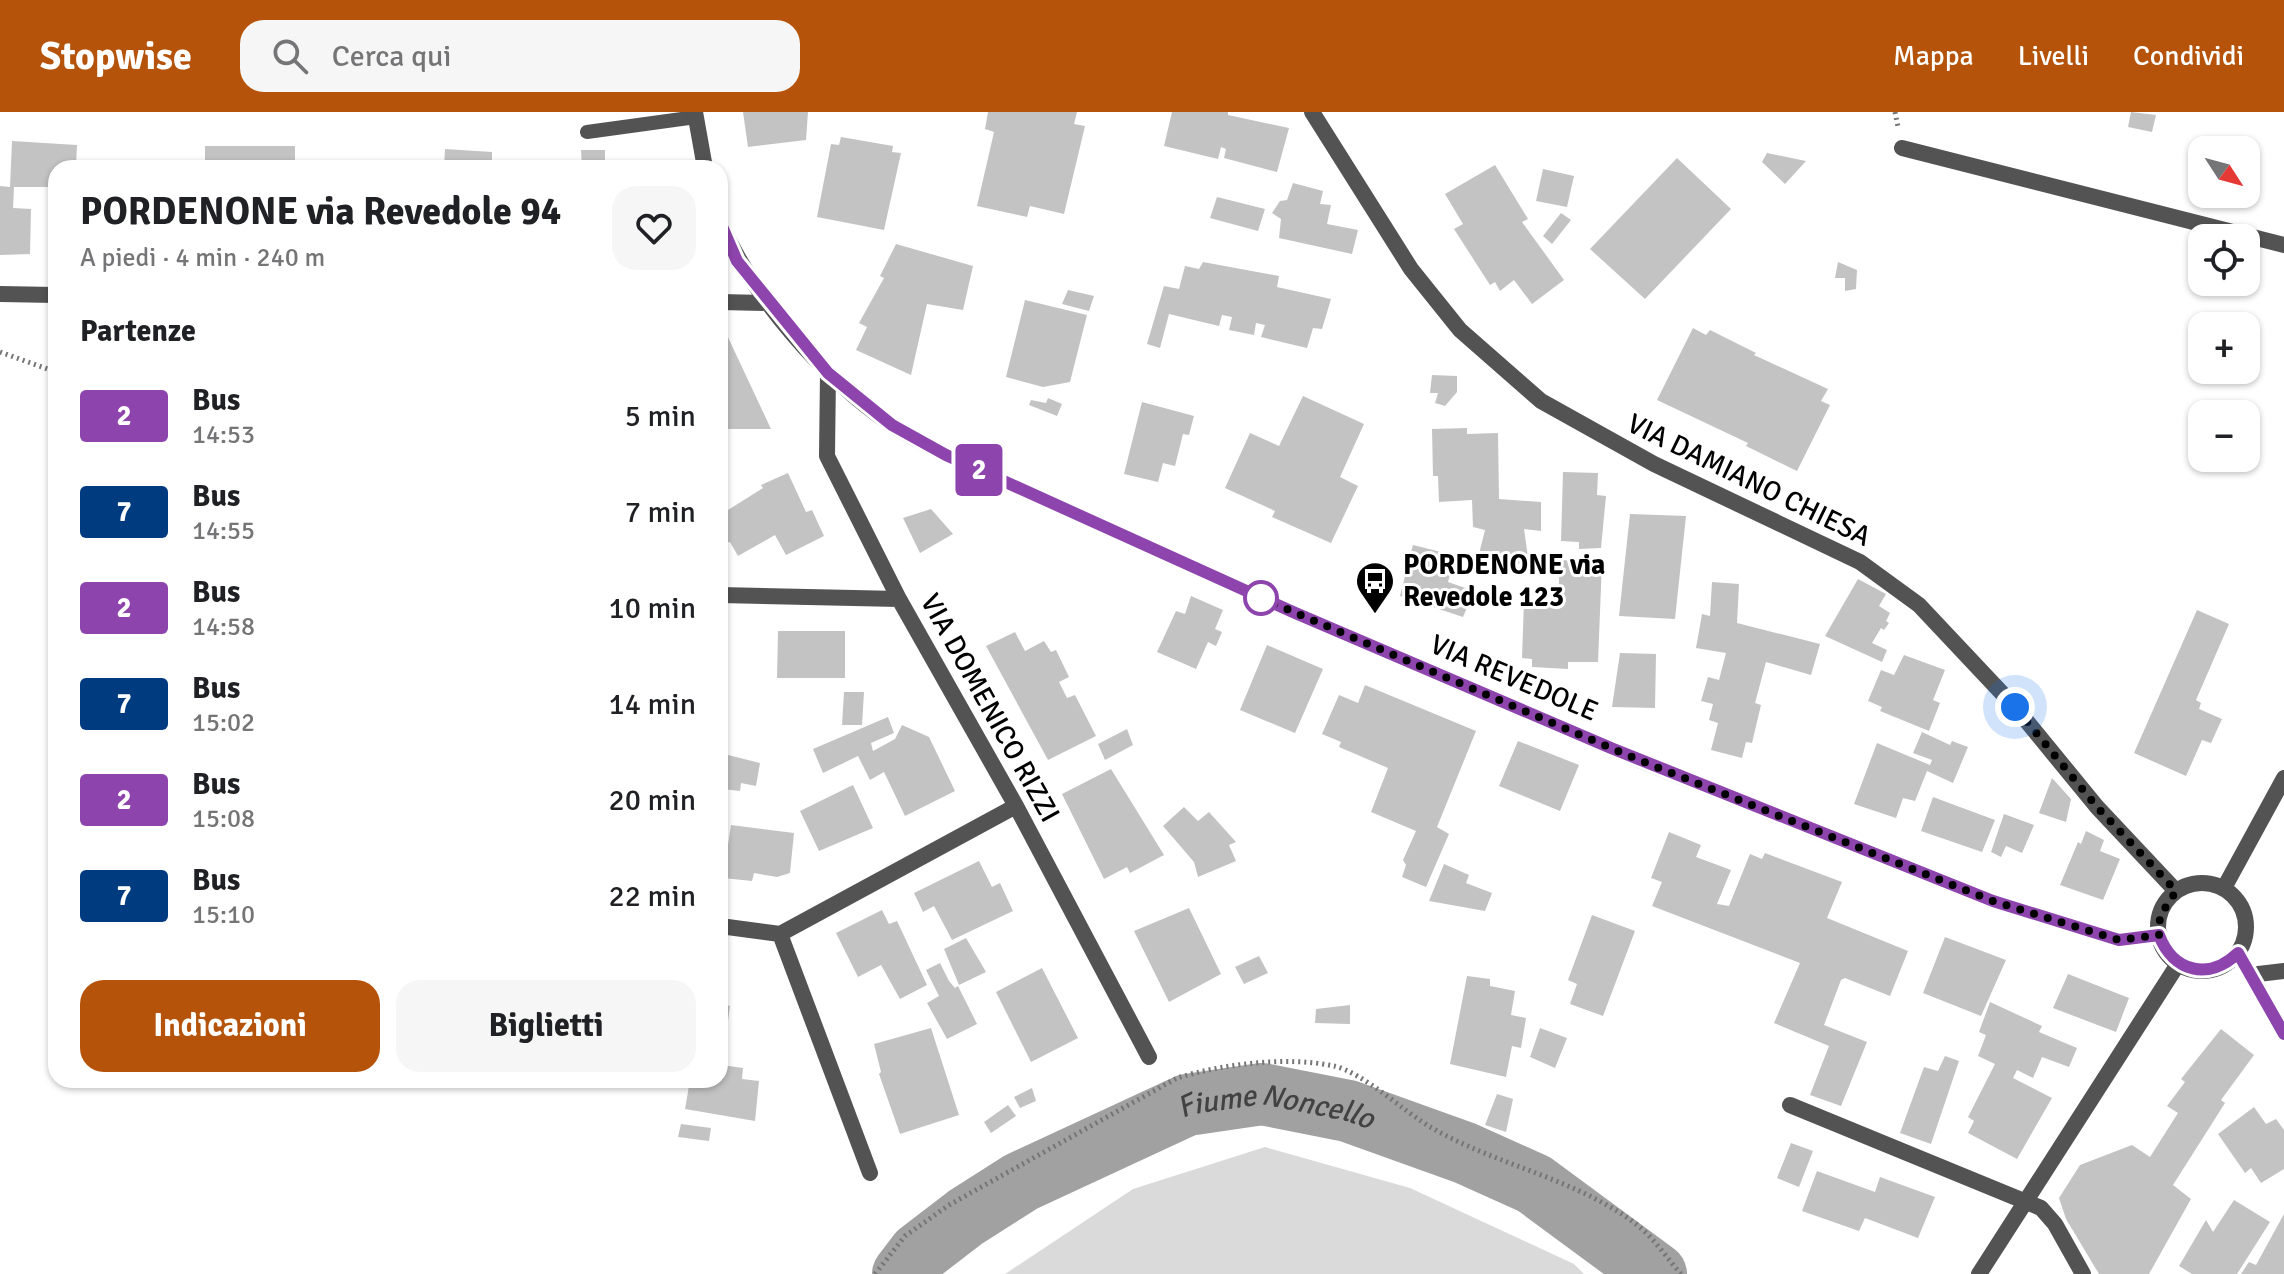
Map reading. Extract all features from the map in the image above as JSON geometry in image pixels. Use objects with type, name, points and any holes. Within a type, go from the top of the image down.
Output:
[{"type":"street","name":"VIA DAMIANO CHIESA","points":[[1312,112],[1411,269],[1460,330],[1541,401],[1654,464],[1860,562],[1919,605],[2015,707],[2097,807],[2176,891]]},
{"type":"street","points":[[695,115],[703,160]]},
{"type":"street","points":[[1902,148],[2284,245]]},
{"type":"street","name":"VIA REVEDOLE","points":[[728,240],[737,261],[828,373],[892,425],[946,455],[1293,612],[1639,760],[1993,901],[2119,940],[2159,935]]},
{"type":"street","points":[[0,294],[48,295]]},
{"type":"street","points":[[728,302],[770,303]]},
{"type":"street","name":"VIA DOMENICO RIZZI","points":[[828,373],[827,456],[899,599],[1016,806],[1149,1057]]},
{"type":"street","points":[[728,595],[899,599]]},
{"type":"street","points":[[2224,888],[2284,778]]},
{"type":"street","points":[[728,927],[780,934],[1016,806]]},
{"type":"street","points":[[2196,883],[2224,888],[2241,904],[2246,921],[2246,936],[2238,953],[2226,965],[2209,970],[2193,970],[2178,964],[2165,950],[2159,935],[2160,916],[2176,891],[2196,883]]},
{"type":"street","points":[[780,934],[870,1173]]},
{"type":"street","points":[[2238,953],[2284,1034]]},
{"type":"street","points":[[1979,1274],[2178,964]]},
{"type":"street","points":[[2250,975],[2284,971]]},
{"type":"street","points":[[1790,1105],[2041,1208],[2055,1224],[2083,1274]]},
{"type":"lane","points":[[587,132],[695,115]]},
{"type":"path","points":[[0,352],[48,369]]},
{"type":"path","points":[[875,1274],[905,1236],[949,1205],[1177,1078],[1219,1065],[1319,1064],[1339,1067],[1446,1135],[1509,1164],[1578,1188],[1638,1225],[1681,1274]]},
{"type":"shaded area","points":[[1265,1147],[1410,1188],[1574,1264],[1584,1274],[1005,1274],[1133,1189]]},
{"type":"building","points":[[743,112],[808,112],[806,140],[748,147]]},
{"type":"building","points":[[988,112],[1077,112],[1074,124],[1085,126],[1064,214],[1030,206],[1027,217],[977,206],[994,132],[985,129]]},
{"type":"building","points":[[1172,112],[1228,112],[1228,115],[1289,128],[1277,172],[1224,158],[1226,149],[1221,147],[1218,159],[1164,146]]},
{"type":"building","points":[[2131,112],[2156,115],[2152,132],[2128,127]]},
{"type":"building","points":[[841,137],[893,146],[892,152],[901,153],[884,230],[817,217],[831,144],[839,145]]},
{"type":"building","points":[[12,141],[77,145],[76,160],[48,160],[48,187],[14,187],[13,208],[31,209],[30,254],[0,255],[0,186],[10,187]]},
{"type":"building","points":[[205,146],[295,146],[295,160],[205,160]]},
{"type":"building","points":[[445,149],[492,152],[492,160],[444,160]]},
{"type":"building","points":[[581,150],[605,150],[605,160],[582,160]]},
{"type":"building","points":[[1767,153],[1806,161],[1785,184],[1762,162]]},
{"type":"building","points":[[1677,158],[1731,209],[1645,299],[1590,249]]},
{"type":"building","points":[[1495,165],[1528,219],[1522,222],[1564,280],[1532,304],[1514,280],[1500,291],[1495,282],[1490,285],[1454,229],[1463,224],[1445,194]]},
{"type":"building","points":[[1543,169],[1574,176],[1567,207],[1536,201]]},
{"type":"building","points":[[1293,183],[1323,191],[1320,204],[1331,205],[1327,224],[1358,230],[1352,254],[1279,238],[1281,219],[1272,213],[1280,201],[1287,200]]},
{"type":"building","points":[[1217,197],[1265,209],[1258,231],[1210,218]]},
{"type":"building","points":[[1561,213],[1571,220],[1552,244],[1543,236]]},
{"type":"building","points":[[896,244],[973,266],[963,310],[927,304],[911,375],[856,350],[867,327],[859,323],[884,278],[880,276]]},
{"type":"building","points":[[1203,262],[1279,276],[1277,287],[1331,299],[1322,329],[1313,328],[1307,348],[1261,337],[1265,325],[1256,323],[1254,335],[1229,330],[1232,317],[1222,315],[1219,326],[1169,314],[1160,348],[1147,344],[1164,286],[1179,289],[1185,266],[1199,269]]},
{"type":"building","points":[[1838,262],[1857,270],[1856,289],[1845,291],[1845,278],[1835,278]]},
{"type":"building","points":[[1068,290],[1094,296],[1089,311],[1062,304]]},
{"type":"building","points":[[1025,300],[1087,315],[1070,382],[1043,387],[1006,377]]},
{"type":"building","points":[[1693,328],[1706,335],[1710,330],[1756,353],[1754,355],[1828,389],[1821,401],[1830,405],[1797,471],[1746,446],[1748,443],[1657,400]]},
{"type":"building","points":[[728,337],[771,429],[728,429]]},
{"type":"building","points":[[1432,375],[1457,376],[1457,392],[1445,406],[1435,403],[1438,393],[1430,393]]},
{"type":"building","points":[[1303,396],[1364,424],[1340,477],[1358,486],[1331,543],[1272,517],[1275,511],[1225,488],[1250,433],[1279,446]]},
{"type":"building","points":[[1048,398],[1062,404],[1057,416],[1029,405],[1031,400],[1046,403]]},
{"type":"building","points":[[1142,402],[1194,416],[1189,435],[1183,434],[1175,466],[1163,463],[1158,482],[1124,474]]},
{"type":"building","points":[[1467,428],[1467,434],[1498,433],[1499,499],[1541,502],[1541,531],[1524,529],[1528,557],[1524,558],[1525,563],[1504,566],[1503,561],[1479,554],[1485,530],[1473,527],[1472,500],[1439,502],[1438,476],[1433,476],[1432,429]]},
{"type":"building","points":[[1563,472],[1598,473],[1597,495],[1606,496],[1601,548],[1579,549],[1579,542],[1561,541]]},
{"type":"building","points":[[788,473],[806,512],[812,510],[824,536],[786,555],[775,535],[738,556],[728,542],[728,510],[763,488],[761,485]]},
{"type":"building","points":[[931,509],[953,534],[920,553],[903,518]]},
{"type":"building","points":[[1630,514],[1686,516],[1675,619],[1619,616]]},
{"type":"building","points":[[1413,545],[1449,554],[1444,573],[1450,575],[1448,582],[1474,591],[1463,617],[1400,596]]},
{"type":"building","points":[[1560,560],[1602,562],[1598,662],[1568,662],[1568,669],[1532,667],[1532,659],[1522,658],[1524,601],[1558,602]]},
{"type":"building","points":[[1858,579],[1886,594],[1879,606],[1890,613],[1886,621],[1889,623],[1884,630],[1881,628],[1872,643],[1887,650],[1882,662],[1825,636]]},
{"type":"building","points":[[1712,582],[1739,584],[1737,623],[1820,644],[1811,675],[1766,662],[1755,703],[1761,705],[1752,743],[1746,742],[1742,758],[1711,750],[1718,723],[1709,720],[1713,704],[1701,701],[1708,677],[1719,680],[1726,653],[1696,648],[1702,614],[1710,616]]},
{"type":"building","points":[[1191,596],[1223,610],[1215,629],[1222,632],[1216,646],[1208,642],[1196,669],[1157,652],[1176,611],[1185,614]]},
{"type":"building","points":[[2197,610],[2229,624],[2196,700],[2201,703],[2199,709],[2222,719],[2211,743],[2202,740],[2186,776],[2134,753]]},
{"type":"building","points":[[778,631],[845,631],[845,678],[777,678]]},
{"type":"building","points":[[1015,632],[1025,651],[1044,641],[1051,652],[1056,650],[1069,677],[1059,682],[1067,698],[1075,695],[1096,736],[1048,760],[986,646]]},
{"type":"building","points":[[1267,645],[1323,669],[1295,733],[1240,710]]},
{"type":"building","points":[[1620,653],[1656,654],[1655,708],[1612,707]]},
{"type":"building","points":[[1904,655],[1945,670],[1933,700],[1940,703],[1929,731],[1880,711],[1882,707],[1868,701],[1881,670],[1894,675]]},
{"type":"building","points":[[1365,685],[1476,731],[1437,827],[1449,834],[1426,887],[1402,877],[1406,865],[1403,860],[1416,831],[1371,812],[1388,768],[1339,747],[1341,742],[1322,734],[1339,695],[1358,703]]},
{"type":"building","points":[[844,692],[864,692],[862,725],[842,725]]},
{"type":"building","points":[[888,717],[894,733],[871,743],[873,751],[895,739],[902,725],[929,737],[955,791],[905,816],[884,772],[870,780],[858,756],[823,773],[813,749]]},
{"type":"building","points":[[1127,729],[1133,745],[1105,760],[1098,744]]},
{"type":"building","points":[[1922,732],[1950,745],[1952,741],[1968,747],[1953,783],[1927,771],[1915,801],[1903,798],[1896,818],[1854,804],[1877,743],[1930,765],[1932,760],[1913,753]]},
{"type":"building","points":[[1518,741],[1579,765],[1560,811],[1499,786]]},
{"type":"building","points":[[728,755],[760,763],[756,786],[741,783],[740,791],[728,790]]},
{"type":"building","points":[[1111,769],[1164,855],[1130,873],[1127,867],[1104,879],[1062,794]]},
{"type":"building","points":[[2052,778],[2071,799],[2066,822],[2039,813]]},
{"type":"building","points":[[853,785],[873,828],[819,851],[800,811]]},
{"type":"building","points":[[1933,797],[1995,820],[1982,852],[1921,831]]},
{"type":"building","points":[[1184,807],[1198,821],[1209,812],[1236,842],[1229,845],[1236,861],[1198,877],[1194,862],[1163,826]]},
{"type":"building","points":[[2004,814],[2034,825],[2022,853],[2006,846],[2001,857],[1991,852]]},
{"type":"building","points":[[731,825],[794,833],[790,873],[777,877],[754,873],[752,881],[728,879]]},
{"type":"building","points":[[2086,831],[2104,840],[2100,851],[2120,859],[2103,900],[2060,885],[2078,842],[2081,844]]},
{"type":"building","points":[[1669,832],[1701,845],[1696,857],[1731,870],[1717,904],[1729,906],[1750,854],[1762,859],[1765,853],[1842,882],[1827,918],[1908,951],[1890,996],[1845,978],[1841,980],[1824,1025],[1867,1042],[1841,1106],[1810,1095],[1829,1046],[1774,1023],[1800,963],[1652,906],[1662,882],[1651,878]]},
{"type":"building","points":[[979,861],[992,887],[1000,883],[1013,911],[952,940],[934,906],[923,912],[914,893]]},
{"type":"building","points":[[1444,864],[1469,875],[1466,883],[1492,893],[1485,911],[1429,901]]},
{"type":"building","points":[[1189,908],[1221,974],[1169,1002],[1134,931]]},
{"type":"building","points":[[882,910],[889,924],[897,921],[927,985],[900,999],[881,965],[858,977],[836,933]]},
{"type":"building","points":[[1592,915],[1635,931],[1603,1016],[1570,1004],[1577,984],[1568,980]]},
{"type":"building","points":[[1945,937],[2006,960],[1981,1016],[1923,993]]},
{"type":"building","points":[[966,938],[986,972],[959,985],[944,949]]},
{"type":"building","points":[[1259,956],[1268,973],[1244,984],[1235,967]]},
{"type":"building","points":[[940,963],[949,981],[955,988],[958,986],[977,1024],[947,1039],[927,1003],[939,996],[926,970]]},
{"type":"building","points":[[1042,968],[1078,1038],[1031,1062],[996,992]]},
{"type":"building","points":[[2068,974],[2129,998],[2116,1032],[2053,1008]]},
{"type":"building","points":[[1467,976],[1490,979],[1490,986],[1515,991],[1511,1015],[1526,1018],[1521,1048],[1512,1046],[1506,1077],[1450,1064]]},
{"type":"building","points":[[1990,1002],[2042,1026],[2039,1032],[2077,1048],[2069,1067],[2042,1057],[2033,1078],[2017,1070],[2013,1078],[2052,1098],[2017,1159],[1968,1133],[1974,1121],[1968,1117],[1995,1064],[1978,1056],[1986,1035],[1979,1032]]},
{"type":"building","points":[[1350,1005],[1350,1024],[1315,1023],[1316,1009]]},
{"type":"building","points":[[931,1028],[959,1115],[900,1134],[879,1074],[874,1044]]},
{"type":"building","points":[[1540,1028],[1567,1038],[1555,1068],[1530,1057]]},
{"type":"building","points":[[2221,1029],[2254,1055],[2221,1100],[2225,1103],[2173,1185],[2191,1199],[2149,1274],[2099,1274],[2066,1219],[2059,1198],[2080,1165],[2132,1145],[2150,1157],[2178,1113],[2167,1106],[2185,1082],[2181,1079]]},
{"type":"building","points":[[1945,1056],[1959,1061],[1931,1144],[1900,1133],[1924,1067],[1938,1071]]},
{"type":"building","points":[[728,1066],[743,1068],[742,1079],[759,1081],[755,1121],[685,1109],[689,1088],[728,1088]]},
{"type":"building","points":[[1032,1088],[1036,1101],[1020,1108],[1014,1097]]},
{"type":"building","points":[[1497,1094],[1513,1099],[1506,1132],[1485,1125]]},
{"type":"building","points":[[1008,1105],[1016,1116],[991,1133],[984,1122]]},
{"type":"building","points":[[2254,1107],[2266,1124],[2276,1119],[2284,1130],[2284,1169],[2261,1183],[2251,1168],[2245,1173],[2218,1134]]},
{"type":"building","points":[[681,1124],[711,1128],[709,1141],[678,1137]]},
{"type":"building","points":[[1791,1143],[1813,1151],[1799,1187],[1777,1178]]},
{"type":"building","points":[[1817,1171],[1875,1192],[1880,1177],[1935,1197],[1918,1238],[1865,1218],[1859,1231],[1802,1211]]},
{"type":"building","points":[[2234,1200],[2270,1222],[2237,1274],[2192,1274],[2179,1266],[2206,1220],[2213,1232]]},
{"type":"building","points":[[2284,1214],[2284,1274],[2241,1274],[2249,1262],[2256,1265]]},
{"type":"waterway","name":"Fiume Noncello","points":[[903,1274],[919,1253],[966,1217],[1021,1182],[1187,1105],[1262,1094],[1348,1111],[1465,1153],[1534,1184],[1656,1274]]},
{"type":"bus line","name":"2","points":[[728,240],[737,261],[828,373],[892,425],[946,455],[1293,612],[1611,748],[1993,901],[2119,940],[2159,935],[2165,950],[2178,964],[2193,970],[2226,965],[2238,953],[2284,1034]]},
{"type":"place","name":"PORDENONE via Revedole 123","points":[[1375,615]]},
{"type":"route","points":[[1261,598],[1639,760],[1993,901],[2119,940],[2159,935],[2160,916],[2166,901],[2176,891],[2097,807],[2015,707]]}]
